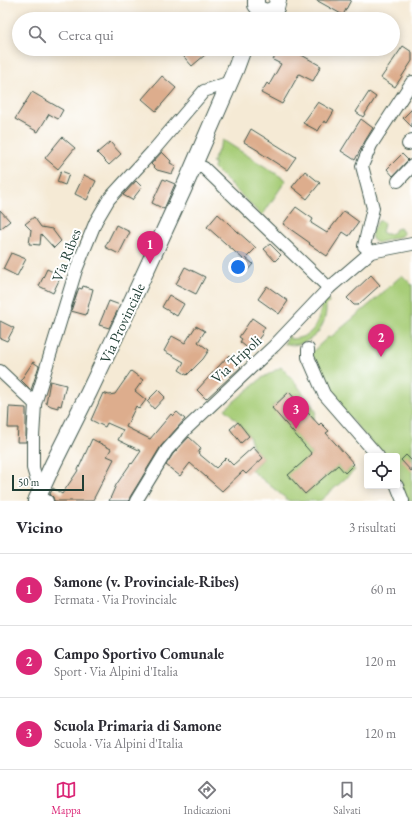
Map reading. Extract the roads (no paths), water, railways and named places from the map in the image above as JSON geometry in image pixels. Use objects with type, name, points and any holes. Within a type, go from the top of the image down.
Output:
[{"type":"main road","points":[[255,8],[262,11],[272,10]]},
{"type":"main road","name":"Via Provinciale","points":[[41,497],[53,464],[126,316],[241,56]]},
{"type":"street","name":"Via Ribes","points":[[41,497],[34,468],[33,437],[35,404],[76,270],[96,221],[109,199],[152,152],[204,91],[230,82]]},
{"type":"street","points":[[371,252],[364,246],[373,208],[362,166],[371,144],[412,82]]},
{"type":"street","points":[[194,164],[204,168],[328,288]]},
{"type":"street","points":[[398,181],[412,166]]},
{"type":"street","name":"Via Tripoli","points":[[136,501],[167,450],[185,430],[274,346],[328,288],[371,252],[412,244]]},
{"type":"street","points":[[308,349],[308,357],[324,394],[375,453]]},
{"type":"street","points":[[0,370],[35,404]]},
{"type":"street","points":[[398,489],[403,501]]},
{"type":"place","name":"Samone (v. Provinciale-Ribes)","points":[[150,264]]},
{"type":"place","name":"Campo Sportivo Comunale","points":[[381,357]]},
{"type":"place","name":"Scuola Primaria di Samone","points":[[296,429]]}]
